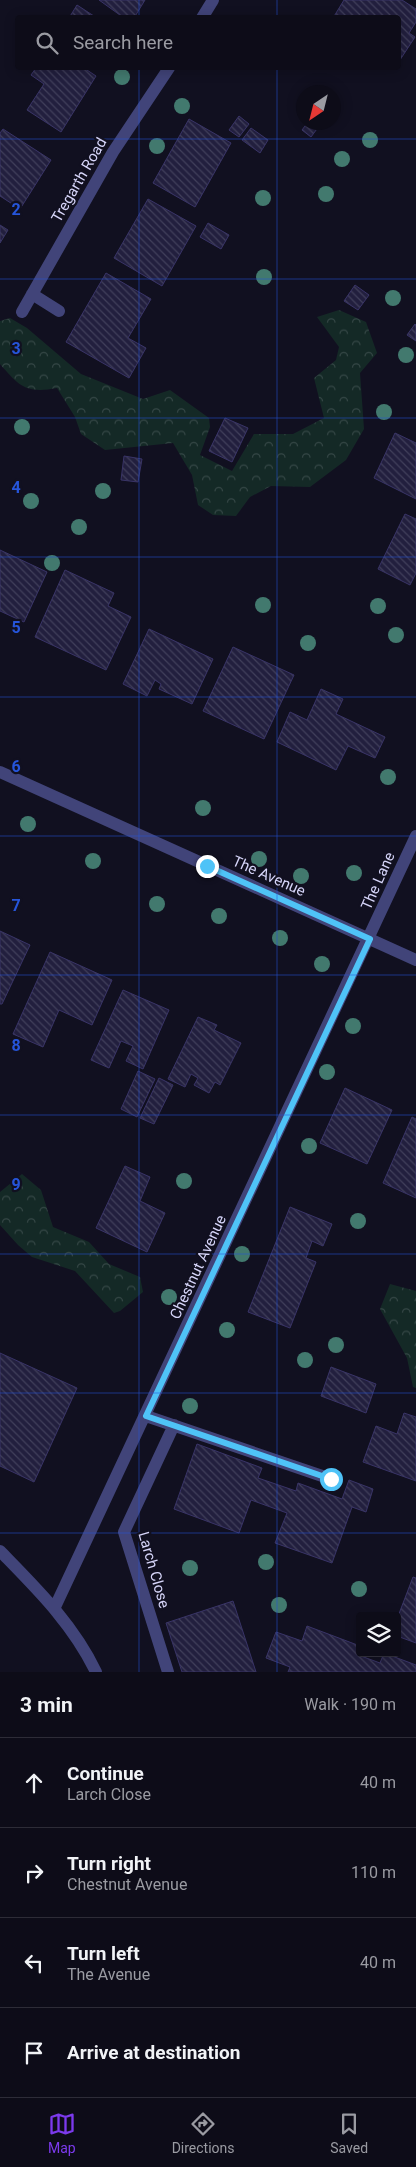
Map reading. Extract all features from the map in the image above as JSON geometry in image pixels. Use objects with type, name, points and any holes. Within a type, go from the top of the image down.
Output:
[{"type":"street","points":[[204,15],[213,0]]},
{"type":"street","name":"Tregarth Road","points":[[22,312],[113,152],[168,70]]},
{"type":"street","points":[[32,294],[60,311]]},
{"type":"street","name":"The Avenue","points":[[0,772],[416,960]]},
{"type":"street","name":"The Lane","points":[[370,939],[416,836]]},
{"type":"street","name":"Chestnut Avenue","points":[[55,1607],[370,939]]},
{"type":"street","points":[[146,1416],[331,1479]]},
{"type":"street","name":"Larch Close","points":[[168,1672],[124,1532],[174,1425]]},
{"type":"street","points":[[0,1551],[55,1607],[84,1646],[96,1672]]},
{"type":"green space","points":[[339,310],[366,322],[377,353],[360,373],[364,429],[346,460],[310,487],[271,486],[250,497],[236,516],[213,515],[198,505],[192,475],[173,443],[105,450],[81,434],[75,417],[57,388],[46,390],[30,389],[18,383],[0,364],[0,321],[10,318],[27,328],[81,374],[143,399],[170,390],[209,418],[210,427],[200,455],[232,471],[254,434],[293,434],[324,418],[314,378],[336,360],[339,347],[317,317]]},
{"type":"green space","points":[[22,1174],[41,1190],[53,1227],[89,1242],[109,1264],[140,1277],[143,1292],[120,1311],[114,1313],[75,1271],[32,1257],[18,1245],[0,1225],[0,1192]]},
{"type":"green space","points":[[390,1284],[416,1291],[416,1388],[413,1387],[407,1358],[380,1309]]},
{"type":"building","points":[[99,0],[145,0],[136,15],[120,15]]},
{"type":"building","points":[[344,0],[402,0],[416,9],[416,22],[409,33],[415,37],[401,58],[401,15],[335,15]]},
{"type":"building","points":[[77,5],[92,15],[71,15]]},
{"type":"building","points":[[35,70],[87,70],[96,76],[61,132],[27,110],[44,84],[31,75]]},
{"type":"building","points":[[239,116],[249,124],[239,137],[229,130]]},
{"type":"building","points":[[189,119],[231,143],[195,207],[153,183]]},
{"type":"building","points":[[251,128],[268,140],[260,153],[242,140]]},
{"type":"building","points":[[3,129],[51,160],[20,209],[0,196],[0,133]]},
{"type":"building","points":[[302,130],[316,130],[311,137]]},
{"type":"building","points":[[148,199],[196,226],[162,286],[114,258]]},
{"type":"building","points":[[208,223],[229,235],[221,249],[200,237]]},
{"type":"building","points":[[0,225],[8,230],[0,243]]},
{"type":"building","points":[[106,273],[151,299],[128,338],[146,348],[129,378],[66,342]]},
{"type":"building","points":[[355,285],[369,295],[358,310],[344,301]]},
{"type":"building","points":[[416,325],[416,341],[407,335]]},
{"type":"building","points":[[225,418],[248,428],[232,462],[209,451]]},
{"type":"building","points":[[395,433],[416,443],[416,499],[374,478]]},
{"type":"building","points":[[124,456],[142,459],[138,482],[121,480]]},
{"type":"building","points":[[405,514],[416,519],[416,573],[410,585],[378,569]]},
{"type":"building","points":[[0,550],[47,572],[24,622],[0,611]]},
{"type":"building","points":[[65,570],[114,593],[108,606],[131,617],[106,670],[35,637]]},
{"type":"building","points":[[149,629],[213,659],[192,704],[159,689],[161,684],[155,680],[147,696],[123,684]]},
{"type":"building","points":[[233,647],[294,675],[264,739],[203,711]]},
{"type":"building","points":[[321,689],[343,699],[336,714],[385,737],[375,758],[348,746],[336,770],[277,742],[290,712],[307,720]]},
{"type":"building","points":[[0,931],[30,945],[2,1004],[0,1004]]},
{"type":"building","points":[[50,952],[112,980],[92,1025],[59,1010],[43,1047],[13,1034]]},
{"type":"building","points":[[123,990],[169,1010],[143,1069],[126,1061],[133,1046],[121,1041],[109,1068],[91,1060]]},
{"type":"building","points":[[198,1017],[217,1025],[214,1030],[241,1043],[220,1085],[215,1082],[209,1093],[194,1085],[198,1078],[191,1074],[185,1087],[168,1079]]},
{"type":"building","points":[[138,1071],[155,1079],[137,1117],[121,1109]]},
{"type":"building","points":[[159,1078],[173,1085],[154,1124],[140,1118]]},
{"type":"building","points":[[345,1088],[392,1110],[367,1164],[320,1143]]},
{"type":"building","points":[[412,1117],[416,1119],[416,1198],[383,1183]]},
{"type":"building","points":[[125,1166],[150,1177],[140,1201],[165,1213],[147,1252],[96,1228]]},
{"type":"building","points":[[290,1207],[332,1224],[323,1246],[312,1241],[306,1258],[316,1262],[290,1328],[248,1312]]},
{"type":"building","points":[[0,1353],[77,1388],[34,1482],[0,1466]]},
{"type":"building","points":[[331,1367],[376,1384],[366,1413],[321,1396]]},
{"type":"building","points":[[404,1413],[416,1417],[416,1481],[363,1462],[376,1426],[397,1434]]},
{"type":"building","points":[[197,1444],[262,1468],[258,1478],[296,1491],[298,1483],[342,1499],[349,1480],[373,1489],[366,1512],[352,1507],[332,1563],[275,1543],[287,1513],[251,1500],[239,1533],[174,1509]]},
{"type":"building","points":[[413,1577],[416,1578],[416,1643],[401,1637],[400,1612]]},
{"type":"building","points":[[233,1601],[256,1672],[182,1672],[166,1623]]},
{"type":"building","points":[[307,1626],[356,1644],[356,1657],[364,1657],[380,1663],[382,1657],[395,1657],[416,1665],[416,1672],[288,1672],[290,1667],[266,1658],[276,1632],[302,1641]]},
{"type":"route","points":[[207,866],[370,939],[146,1416],[331,1479]]}]
